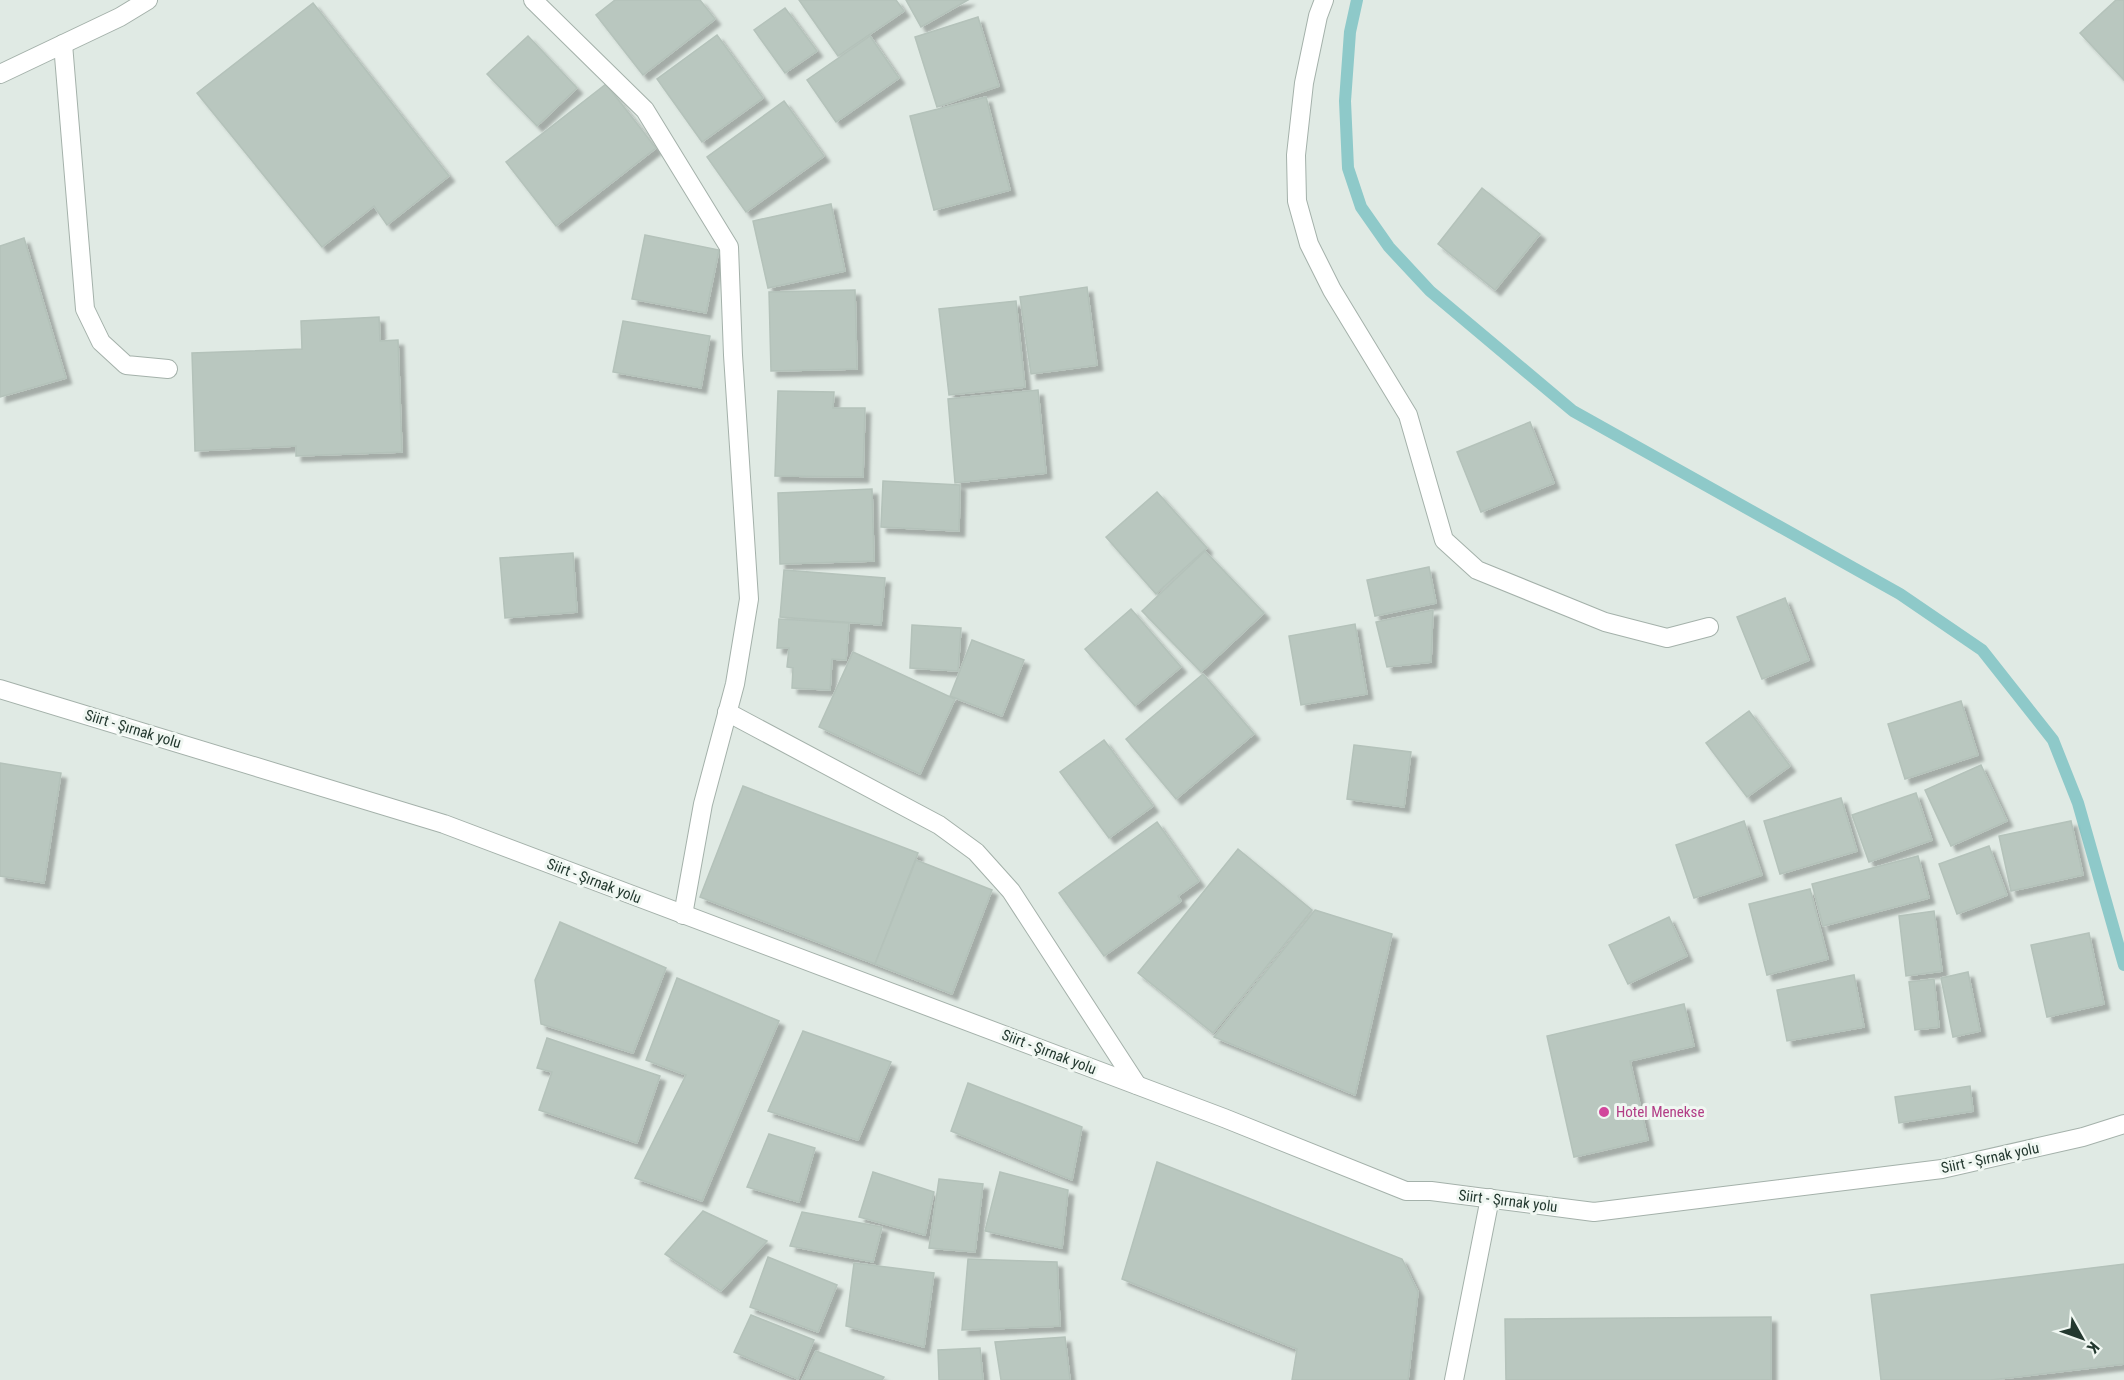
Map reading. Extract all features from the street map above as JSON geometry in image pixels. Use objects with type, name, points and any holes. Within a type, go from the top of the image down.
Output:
[{"type":"street","points":[[0,74],[120,17],[148,0]]},
{"type":"street","points":[[533,0],[645,110],[729,247],[733,366],[749,599],[728,712],[703,804],[683,915]]},
{"type":"street","points":[[1324,0],[1318,16],[1304,83],[1296,155],[1298,201],[1309,244],[1332,290],[1408,415],[1444,540],[1477,570],[1605,622],[1667,638],[1709,627]]},
{"type":"street","points":[[63,44],[84,309],[101,342],[126,365],[168,369]]},
{"type":"street","name":"Siirt - Şırnak yolu","points":[[0,689],[444,824],[1137,1085],[1406,1191],[1431,1191],[1594,1212],[1942,1169],[2083,1137],[2124,1124]]},
{"type":"street","points":[[728,712],[939,825],[976,852],[1011,891],[1137,1085]]},
{"type":"street","points":[[1454,1380],[1490,1198]]},
{"type":"building","points":[[615,0],[700,0],[715,19],[643,75],[596,15]]},
{"type":"building","points":[[799,0],[896,0],[904,11],[838,56]]},
{"type":"building","points":[[906,0],[968,0],[921,27]]},
{"type":"building","points":[[2116,0],[2124,0],[2124,80],[2080,33]]},
{"type":"building","points":[[313,3],[449,176],[387,225],[374,206],[322,247],[197,93]]},
{"type":"building","points":[[785,8],[817,51],[785,73],[754,30]]},
{"type":"building","points":[[978,17],[999,86],[937,107],[915,37]]},
{"type":"building","points":[[717,35],[763,98],[702,142],[657,79]]},
{"type":"building","points":[[528,36],[577,88],[537,126],[487,74]]},
{"type":"building","points":[[870,36],[899,78],[836,122],[807,80]]},
{"type":"building","points":[[606,84],[656,148],[556,226],[506,162]]},
{"type":"building","points":[[986,97],[1010,190],[934,210],[910,116]]},
{"type":"building","points":[[784,101],[824,156],[746,212],[707,157]]},
{"type":"building","points":[[1482,188],[1540,234],[1495,290],[1438,244]]},
{"type":"building","points":[[831,204],[845,271],[768,288],[753,221]]},
{"type":"building","points":[[645,235],[719,250],[706,313],[632,299]]},
{"type":"building","points":[[24,238],[66,378],[0,397],[0,246]]},
{"type":"building","points":[[1087,287],[1097,365],[1031,374],[1020,297]]},
{"type":"building","points":[[855,290],[857,369],[771,371],[769,292]]},
{"type":"building","points":[[1016,301],[1025,387],[949,395],[939,309]]},
{"type":"building","points":[[379,317],[380,341],[398,340],[402,452],[296,456],[296,446],[195,451],[192,353],[302,349],[301,321]]},
{"type":"building","points":[[623,321],[710,336],[701,388],[613,372]]},
{"type":"building","points":[[1038,390],[1046,473],[955,483],[948,399]]},
{"type":"building","points":[[778,391],[834,392],[833,408],[865,408],[863,477],[775,476]]},
{"type":"building","points":[[1530,422],[1554,483],[1481,512],[1457,452]]},
{"type":"building","points":[[883,481],[960,485],[959,531],[881,527]]},
{"type":"building","points":[[872,489],[874,561],[780,564],[778,493]]},
{"type":"building","points":[[1157,492],[1207,548],[1156,594],[1106,537]]},
{"type":"building","points":[[1205,551],[1264,613],[1201,672],[1142,611]]},
{"type":"building","points":[[573,553],[577,612],[505,618],[500,558]]},
{"type":"building","points":[[1429,567],[1436,603],[1375,616],[1367,580]]},
{"type":"building","points":[[784,570],[885,578],[881,625],[780,617]]},
{"type":"building","points":[[1785,598],[1809,660],[1762,679],[1737,617]]},
{"type":"building","points":[[1131,609],[1181,667],[1135,706],[1085,649]]},
{"type":"building","points":[[1433,610],[1431,662],[1387,667],[1376,622]]},
{"type":"building","points":[[779,619],[849,623],[846,660],[832,659],[830,690],[792,688],[793,668],[787,667],[789,648],[777,648]]},
{"type":"building","points":[[1355,624],[1367,694],[1301,705],[1289,636]]},
{"type":"building","points":[[912,625],[961,628],[958,671],[910,668]]},
{"type":"building","points":[[972,640],[1024,660],[1002,716],[950,696]]},
{"type":"building","points":[[853,652],[955,699],[920,774],[819,727]]},
{"type":"building","points":[[1203,674],[1254,734],[1176,799],[1126,739]]},
{"type":"building","points":[[1961,701],[1978,755],[1905,779],[1888,724]]},
{"type":"building","points":[[1749,711],[1790,766],[1747,797],[1706,743]]},
{"type":"building","points":[[1104,740],[1153,806],[1109,838],[1060,772]]},
{"type":"building","points":[[1354,745],[1411,752],[1404,807],[1347,799]]},
{"type":"building","points":[[0,763],[61,773],[44,883],[0,876]]},
{"type":"building","points":[[1981,765],[2007,821],[1951,846],[1925,790]]},
{"type":"building","points":[[743,786],[918,853],[875,964],[700,897]]},
{"type":"building","points":[[1916,793],[1932,840],[1869,862],[1852,815]]},
{"type":"building","points":[[1841,798],[1857,851],[1780,874],[1764,821]]},
{"type":"building","points":[[1744,821],[1762,875],[1694,898],[1676,845]]},
{"type":"building","points":[[2071,821],[2083,875],[2011,891],[1999,836]]},
{"type":"building","points":[[1157,822],[1199,881],[1178,896],[1181,901],[1104,956],[1059,893]]},
{"type":"building","points":[[1989,846],[2007,895],[1957,914],[1939,864]]},
{"type":"building","points":[[1238,849],[1312,910],[1213,1033],[1138,973]]},
{"type":"building","points":[[1918,856],[1929,898],[1823,926],[1812,884]]},
{"type":"building","points":[[916,860],[992,890],[952,994],[875,964]]},
{"type":"building","points":[[1810,889],[1828,959],[1767,975],[1749,904]]},
{"type":"building","points":[[1315,910],[1392,934],[1355,1095],[1214,1037]]},
{"type":"building","points":[[1934,911],[1942,971],[1906,976],[1899,916]]},
{"type":"building","points":[[1669,917],[1687,956],[1628,984],[1609,945]]},
{"type":"building","points":[[560,922],[666,968],[633,1053],[541,1024],[535,980]]},
{"type":"building","points":[[2089,933],[2104,1004],[2047,1017],[2031,945]]},
{"type":"building","points":[[1968,972],[1980,1031],[1953,1037],[1941,978]]},
{"type":"building","points":[[1854,975],[1864,1027],[1787,1041],[1777,990]]},
{"type":"building","points":[[677,978],[779,1021],[702,1201],[635,1178],[686,1075],[646,1060]]},
{"type":"building","points":[[1934,979],[1939,1027],[1915,1030],[1909,982]]},
{"type":"building","points":[[1684,1004],[1694,1046],[1630,1061],[1648,1140],[1574,1157],[1547,1036]]},
{"type":"building","points":[[803,1031],[891,1062],[858,1140],[768,1111]]},
{"type":"building","points":[[547,1038],[660,1076],[637,1143],[539,1110],[552,1072],[537,1068]]},
{"type":"building","points":[[968,1083],[1082,1127],[1072,1180],[951,1131]]},
{"type":"building","points":[[1970,1086],[1973,1111],[1899,1123],[1895,1097]]},
{"type":"building","points":[[769,1134],[815,1148],[799,1202],[747,1187]]},
{"type":"building","points":[[1157,1162],[1402,1259],[1418,1292],[1408,1380],[1292,1380],[1297,1349],[1122,1279]]},
{"type":"building","points":[[873,1172],[934,1192],[925,1235],[859,1217]]},
{"type":"building","points":[[1000,1172],[1068,1190],[1062,1248],[985,1231]]},
{"type":"building","points":[[939,1179],[983,1184],[975,1252],[929,1248]]},
{"type":"building","points":[[703,1211],[767,1241],[721,1291],[665,1254]]},
{"type":"building","points":[[802,1212],[882,1227],[873,1262],[790,1246]]},
{"type":"building","points":[[768,1257],[837,1285],[818,1332],[750,1307]]},
{"type":"building","points":[[968,1259],[1057,1262],[1060,1326],[962,1330]]},
{"type":"building","points":[[854,1263],[934,1273],[924,1347],[846,1326]]},
{"type":"building","points":[[2124,1264],[2124,1364],[1991,1380],[1881,1380],[1871,1295]]},
{"type":"building","points":[[751,1315],[814,1340],[798,1379],[734,1352]]},
{"type":"building","points":[[1771,1317],[1771,1380],[1506,1380],[1505,1319]]},
{"type":"building","points":[[1065,1337],[1070,1380],[1001,1380],[995,1342]]},
{"type":"building","points":[[980,1348],[983,1380],[939,1380],[938,1350]]},
{"type":"building","points":[[816,1351],[884,1377],[882,1380],[802,1380]]},
{"type":"waterway","points":[[1357,0],[1350,32],[1345,101],[1348,168],[1361,207],[1389,247],[1430,291],[1573,411],[1900,594],[1982,650],[2053,740],[2078,803],[2124,965]]},
{"type":"place","name":"Hotel Menekse","points":[[1604,1112]]}]
